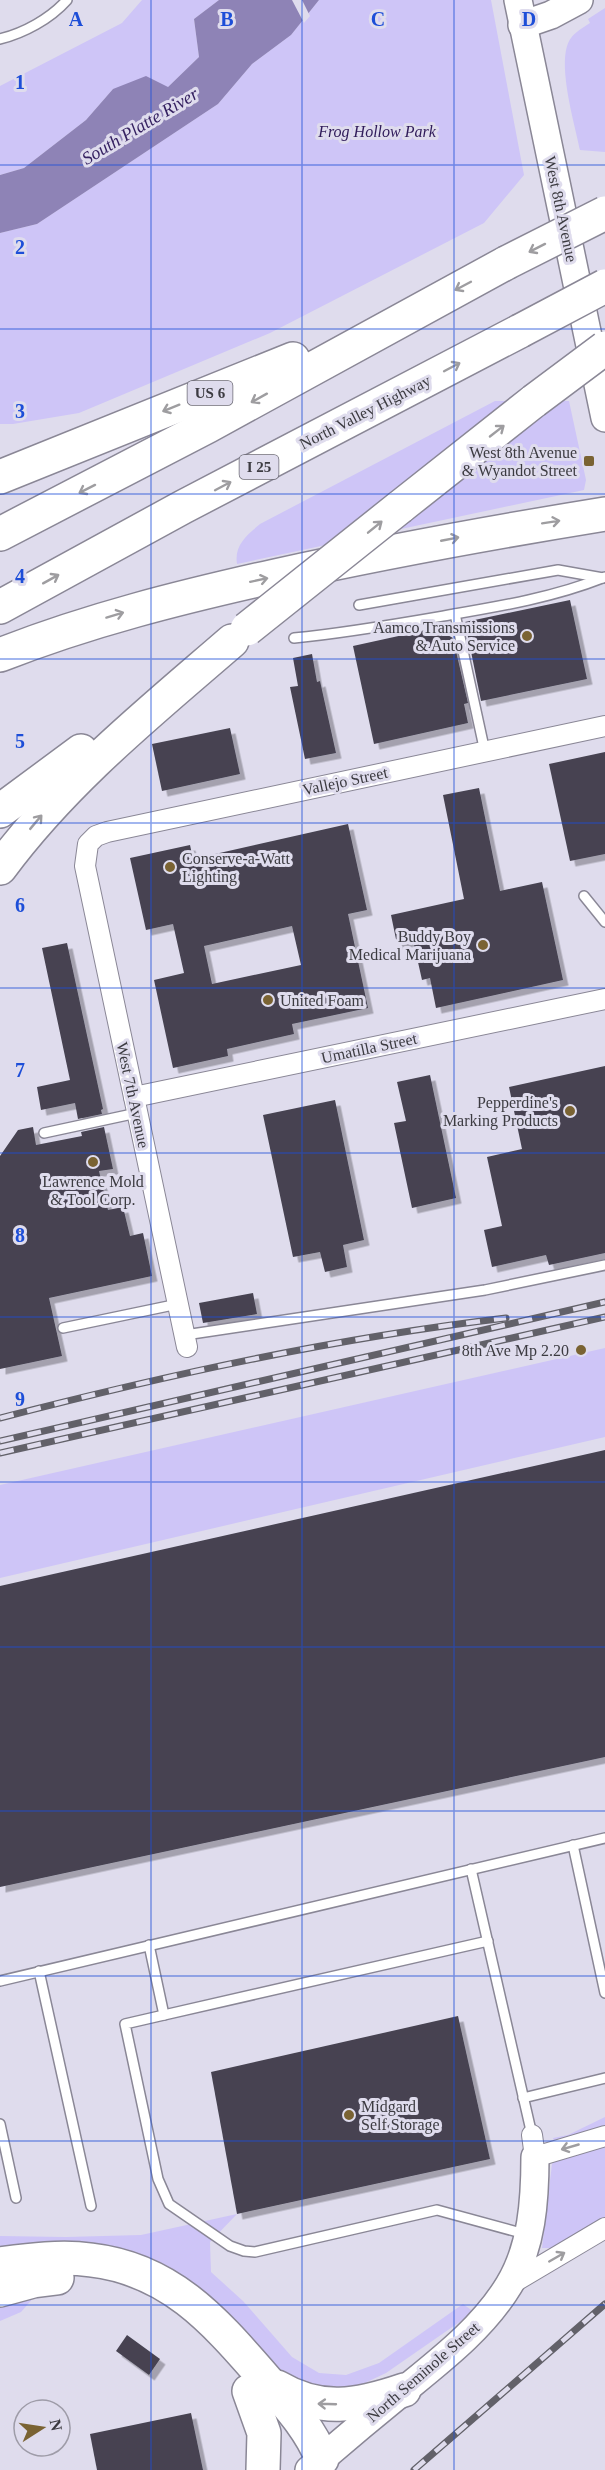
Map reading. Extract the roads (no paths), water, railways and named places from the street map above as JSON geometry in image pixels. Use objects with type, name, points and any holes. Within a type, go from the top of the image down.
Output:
[{"type":"highway","points":[[0,534],[208,426],[420,308],[605,213]]},
{"type":"highway","name":"North Valley Highway","points":[[0,607],[183,507],[605,286]]},
{"type":"highway","name":"US 6","points":[[0,477],[420,308]]},
{"type":"highway","points":[[0,811],[232,641],[605,348]]},
{"type":"highway","points":[[0,655],[113,615],[176,598],[439,541],[605,514]]},
{"type":"highway","points":[[0,868],[39,819],[82,774],[232,641]]},
{"type":"highway","points":[[0,2264],[51,2259],[91,2260],[137,2272],[169,2286],[195,2304],[275,2386],[296,2398],[318,2404],[358,2403],[404,2390]]},
{"type":"highway","points":[[0,2290],[33,2281],[68,2278],[100,2281],[134,2291],[182,2318],[220,2356],[285,2434],[315,2464]]},
{"type":"highway","points":[[242,2352],[314,2439],[315,2464]]},
{"type":"highway","points":[[249,2391],[264,2433],[263,2470]]},
{"type":"main road","points":[[520,12],[551,15],[579,0]]},
{"type":"main road","name":"West 8th Avenue","points":[[520,12],[605,415]]},
{"type":"main road","name":"North Seminole Street","points":[[315,2464],[461,2342],[495,2305],[509,2284],[528,2234],[534,2193],[533,2146]]},
{"type":"street","name":"Vallejo Street","points":[[88,844],[96,836],[107,832],[605,726]]},
{"type":"street","name":"West 7th Avenue","points":[[88,844],[85,866],[186,1341]]},
{"type":"street","name":"Umatilla Street","points":[[135,1105],[605,999]]},
{"type":"street","points":[[533,2146],[605,2136]]},
{"type":"street","points":[[509,2284],[605,2228]]},
{"type":"lane","points":[[59,8],[67,0]]},
{"type":"lane","points":[[0,39],[19,34],[73,0]]},
{"type":"lane","points":[[359,605],[558,570],[604,577]]},
{"type":"lane","points":[[294,638],[345,633],[523,602],[577,588],[604,577]]},
{"type":"lane","points":[[455,614],[485,752]]},
{"type":"lane","points":[[584,896],[605,922]]},
{"type":"lane","points":[[44,1133],[135,1105]]},
{"type":"lane","points":[[186,1341],[485,1290],[605,1265]]},
{"type":"lane","points":[[63,1328],[178,1304]]},
{"type":"lane","points":[[0,1981],[605,1838]]},
{"type":"lane","points":[[573,1845],[605,1993]]},
{"type":"lane","points":[[471,1869],[533,2146]]},
{"type":"lane","points":[[488,1941],[125,2024],[158,2179],[169,2204],[230,2246],[255,2252],[437,2210],[528,2234]]},
{"type":"lane","points":[[149,1945],[164,2015]]},
{"type":"lane","points":[[39,1971],[92,2206]]},
{"type":"lane","points":[[523,2098],[605,2078]]},
{"type":"lane","points":[[0,2124],[16,2198]]},
{"type":"water","name":"South Platte River","points":[[219,0],[319,0],[291,35],[252,64],[218,104],[37,224],[0,233],[0,175],[24,168],[86,120],[113,89],[146,76],[168,87],[199,57],[194,19]]},
{"type":"railway","points":[[0,1441],[605,1302]]},
{"type":"railway","points":[[0,1453],[605,1317]]},
{"type":"railway","points":[[0,1418],[252,1359],[378,1336],[506,1318]]},
{"type":"railway","points":[[414,2470],[605,2304]]},
{"type":"place","name":"West 8th Avenue & Wyandot Street","points":[[589,461]]},
{"type":"place","name":"Aamco Transmissions & Auto Service","points":[[527,636]]},
{"type":"place","name":"Conserve-a-Watt Lighting","points":[[170,867]]},
{"type":"place","name":"Buddy Boy Medical Marijuana","points":[[483,945]]},
{"type":"place","name":"United Foam","points":[[268,1000]]},
{"type":"place","name":"Pepperdine's Marking Products","points":[[570,1111]]},
{"type":"place","name":"Lawrence Mold & Tool Corp.","points":[[93,1162]]},
{"type":"place","name":"8th Ave Mp 2.20","points":[[581,1350]]},
{"type":"place","name":"Midgard Self Storage","points":[[349,2115]]},
{"type":"park label","name":"Frog Hollow Park","points":[[377,131]]}]
